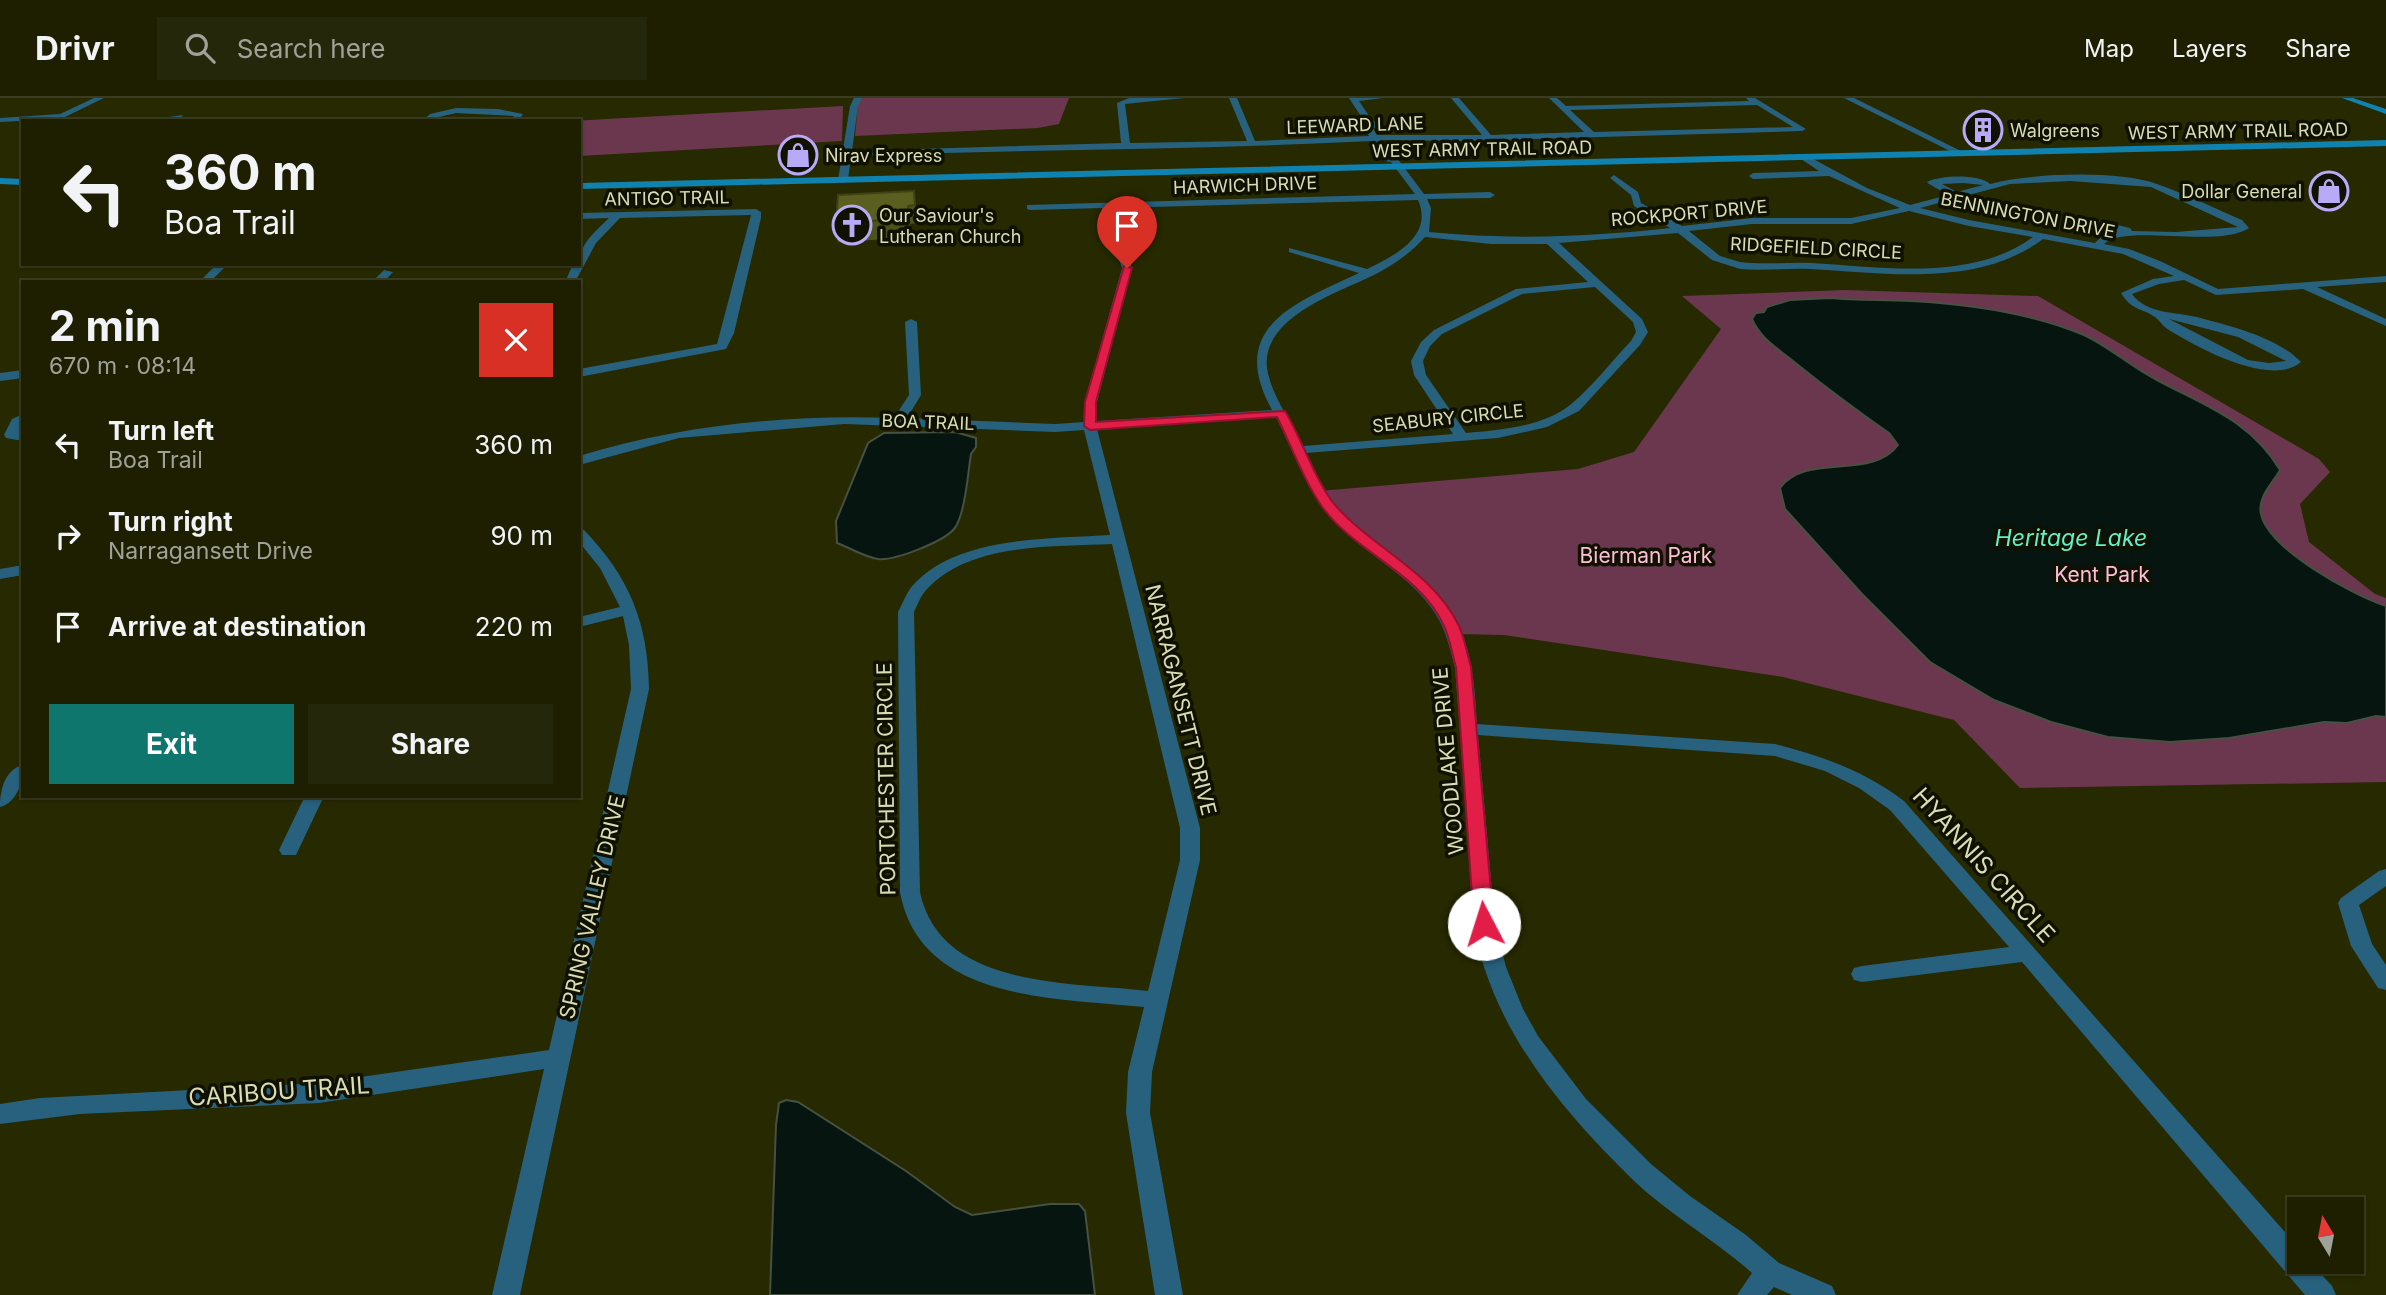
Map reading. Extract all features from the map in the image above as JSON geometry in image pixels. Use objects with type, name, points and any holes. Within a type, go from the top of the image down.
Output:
[{"type":"main road","points":[[2346,98],[2386,112]]},
{"type":"main road","name":"WEST ARMY TRAIL ROAD","points":[[581,186],[1397,163],[1804,157],[2386,143]]},
{"type":"main road","points":[[0,181],[21,182]]},
{"type":"street","points":[[30,119],[61,118],[100,98]]},
{"type":"street","points":[[843,180],[853,106],[858,98]]},
{"type":"street","points":[[1126,147],[1121,103],[1134,99],[1180,98]]},
{"type":"street","points":[[1233,98],[1252,144]]},
{"type":"street","points":[[1353,98],[1379,98]]},
{"type":"street","points":[[1353,98],[1368,121],[1375,123],[1386,137],[1400,158],[1397,163]]},
{"type":"street","points":[[1455,98],[1488,137]]},
{"type":"street","points":[[1553,98],[1592,135]]},
{"type":"street","name":"LEEWARD LANE","points":[[847,154],[981,148],[1252,144],[1386,137],[1802,129],[1749,98]]},
{"type":"street","points":[[1848,98],[1962,153]]},
{"type":"street","points":[[468,119],[496,101]]},
{"type":"street","points":[[1563,108],[1759,103]]},
{"type":"street","points":[[428,119],[436,113],[482,112],[519,114],[515,119]]},
{"type":"street","points":[[168,119],[180,117]]},
{"type":"street","points":[[0,120],[21,119]]},
{"type":"street","points":[[1368,121],[1366,124],[1372,138],[1387,159],[1397,163],[1420,196],[1427,216],[1422,234]]},
{"type":"street","name":"BENNINGTON DRIVE","points":[[1817,156],[1836,170],[1833,173]]},
{"type":"street","name":"BENNINGTON DRIVE","points":[[1804,157],[1864,190],[1909,208],[2144,258],[2216,292],[2304,285]]},
{"type":"street","points":[[1753,176],[1833,173]]},
{"type":"street","name":"RIDGEFIELD CIRCLE","points":[[1614,178],[1635,194],[1637,204],[1680,230],[1721,261],[1760,266],[1919,271],[1976,266],[2032,246],[2041,236]]},
{"type":"street","name":"ROCKPORT DRIVE","points":[[1422,234],[1491,241],[1550,241],[1760,220],[1851,221],[2010,181],[2070,178],[2153,185],[2239,222],[2244,228],[2176,235],[2137,233]]},
{"type":"street","name":"ROCKPORT DRIVE","points":[[1955,195],[1932,182],[1963,180],[1997,184]]},
{"type":"street","name":"HARWICH DRIVE","points":[[1030,206],[1490,194]]},
{"type":"street","name":"NARRAGANSETT DRIVE","points":[[1106,205],[1127,268],[1091,402],[1090,426],[1191,836],[1190,860],[1140,1072],[1138,1113],[1169,1295]]},
{"type":"street","name":"ANTIGO TRAIL","points":[[581,216],[755,212],[728,333],[722,347],[581,373]]},
{"type":"street","points":[[581,260],[592,241],[617,215]]},
{"type":"street","points":[[2091,226],[2118,227],[2137,233],[2110,235],[2094,230],[2091,226]]},
{"type":"street","name":"WOODLAKE DRIVE","points":[[1422,234],[1398,257],[1306,302],[1284,318],[1267,339],[1261,361],[1262,374],[1321,495],[1336,514],[1413,578],[1442,609],[1460,650],[1484,924],[1495,967],[1524,1032],[1550,1072],[1604,1136],[1642,1172],[1737,1244],[1769,1272],[1822,1295]]},
{"type":"street","points":[[2097,246],[2110,235]]},
{"type":"street","name":"SEABURY CIRCLE","points":[[1299,450],[1520,430],[1558,418],[1574,408],[1636,343],[1642,326],[1550,241]]},
{"type":"street","points":[[1293,250],[1370,273]]},
{"type":"street","points":[[206,280],[221,266]]},
{"type":"street","points":[[379,280],[388,272]]},
{"type":"street","points":[[2157,313],[2169,325],[2244,363],[2278,367],[2295,362],[2242,335],[2188,318],[2157,313],[2134,303],[2126,293],[2157,282],[2186,278]]},
{"type":"street","points":[[2304,285],[2386,279]]},
{"type":"street","points":[[1462,437],[1420,376],[1417,361],[1425,344],[1438,332],[1520,291],[1597,284]]},
{"type":"street","points":[[2304,285],[2386,323]]},
{"type":"street","points":[[899,421],[915,395],[911,322]]},
{"type":"street","points":[[0,377],[21,374]]},
{"type":"street","name":"BOA TRAIL","points":[[581,460],[636,443],[707,430],[844,420],[1045,427],[1280,414]]},
{"type":"street","points":[[21,420],[15,424],[11,435],[21,437]]},
{"type":"street","name":"SPRING VALLEY DRIVE","points":[[506,1295],[635,715],[641,666],[630,609],[601,556],[581,535]]},
{"type":"street","name":"PORTCHESTER CIRCLE","points":[[1118,539],[1016,547],[975,555],[936,571],[912,595],[906,612],[910,892],[912,905],[923,928],[935,943],[961,965],[1018,982],[1156,1000]]},
{"type":"street","points":[[0,574],[21,570]]},
{"type":"street","points":[[581,621],[630,609]]},
{"type":"street","name":"HYANNIS CIRCLE","points":[[1468,729],[1752,747],[1822,761],[1878,790],[1903,810],[2322,1295]]},
{"type":"street","points":[[0,801],[21,774]]},
{"type":"street","points":[[289,850],[314,798]]},
{"type":"street","points":[[2386,876],[2348,903],[2362,946],[2386,982]]},
{"type":"street","points":[[1862,974],[2027,953]]},
{"type":"street","name":"CARIBOU TRAIL","points":[[0,1114],[116,1100],[243,1098],[321,1093],[557,1058]]},
{"type":"street","points":[[1751,1295],[1769,1272]]},
{"type":"green space","points":[[862,98],[1069,98],[1059,124],[1038,128],[855,136],[858,103]]},
{"type":"green space","points":[[843,106],[842,141],[581,156],[581,120]]},
{"type":"green space","name":"Kent Park","points":[[1845,290],[2038,296],[2319,459],[2330,472],[2300,504],[2309,542],[2375,594],[2386,598],[2386,782],[2020,788],[1954,720],[1783,677],[1504,635],[1455,634],[1442,609],[1351,528],[1319,491],[1578,469],[1634,452],[1721,329],[1682,296]]},
{"type":"water","name":"Heritage Lake","points":[[1831,298],[1955,304],[2021,315],[2064,327],[2094,340],[2147,375],[2241,426],[2255,438],[2280,470],[2261,502],[2261,514],[2267,528],[2295,556],[2314,569],[2334,582],[2386,606],[2386,717],[2376,716],[2347,723],[2324,722],[2229,738],[2170,742],[2108,737],[2051,722],[1994,700],[1930,662],[1862,594],[1785,509],[1780,488],[1791,477],[1822,468],[1872,462],[1887,456],[1898,445],[1889,433],[1828,389],[1770,342],[1752,319],[1756,313],[1764,312],[1767,307],[1790,300]]},
{"type":"water","points":[[955,432],[976,438],[976,447],[971,454],[963,504],[954,529],[929,545],[885,559],[868,556],[837,543],[836,521],[868,443],[884,433]]},
{"type":"water","points":[[786,1100],[798,1102],[906,1171],[955,1207],[972,1215],[1050,1204],[1079,1204],[1085,1211],[1095,1295],[770,1295],[776,1125],[779,1103]]},
{"type":"building","points":[[914,191],[915,205],[908,206],[908,212],[903,212],[904,219],[836,223],[838,195]]},
{"type":"place","name":"Walgreens","points":[[1983,130]]},
{"type":"place","name":"Nirav Express","points":[[798,155]]},
{"type":"place","name":"Dollar General","points":[[2329,191]]},
{"type":"place","name":"Our Saviour's Lutheran Church","points":[[852,225]]},
{"type":"route","points":[[1127,268],[1091,402],[1090,426],[1280,414],[1328,506],[1350,528],[1428,592],[1452,627],[1464,667],[1484,924]]},
{"type":"park label","name":"Bierman Park","points":[[1646,555]]}]
